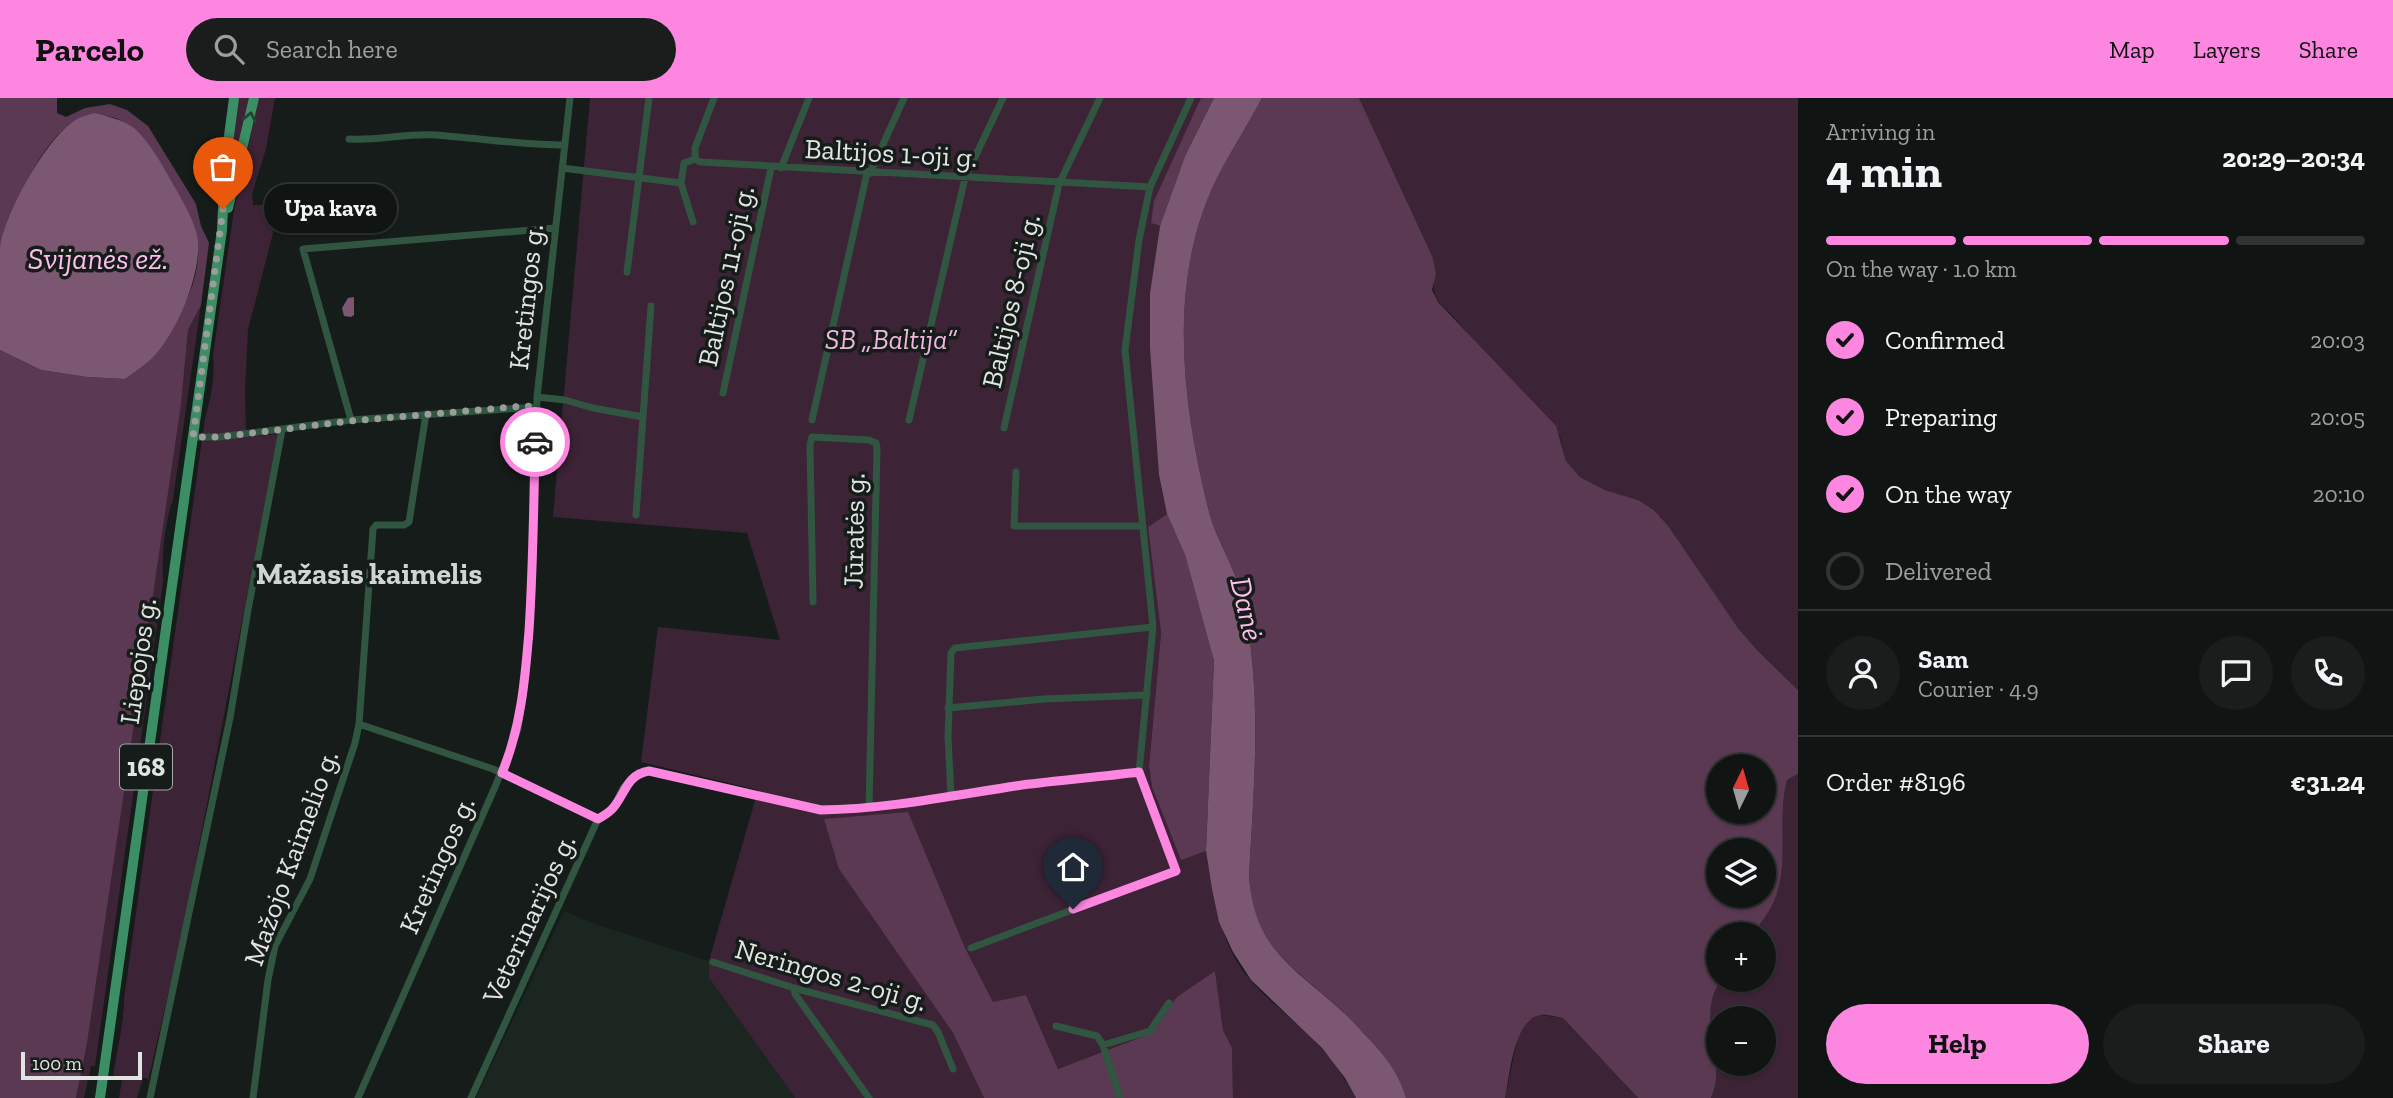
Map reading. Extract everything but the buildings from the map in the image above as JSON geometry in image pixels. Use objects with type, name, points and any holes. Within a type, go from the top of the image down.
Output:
[{"type":"main road","name":"Liepojos g.","points":[[100,1098],[222,230],[234,98]]},
{"type":"main road","name":"Liepojos g.","points":[[222,230],[254,98]]},
{"type":"street","name":"Kretingos g.","points":[[358,1098],[502,773],[517,729],[526,674],[532,586],[536,407],[570,98]]},
{"type":"street","points":[[627,272],[649,98]]},
{"type":"street","points":[[693,222],[681,183],[684,163],[695,159],[695,148],[714,98]]},
{"type":"street","points":[[781,168],[809,98]]},
{"type":"street","points":[[812,420],[869,173],[904,98]]},
{"type":"street","points":[[909,420],[965,178],[1003,98]]},
{"type":"street","name":"Baltijos 8-oji g.","points":[[1004,428],[1059,184],[1100,98]]},
{"type":"street","points":[[971,948],[1176,871],[1139,772],[1153,627],[1125,350],[1139,240],[1150,187],[1191,98]]},
{"type":"street","points":[[349,139],[369,141],[432,135],[526,145],[565,145]]},
{"type":"street","name":"Baltijos 1-oji g.","points":[[695,159],[708,164],[771,168],[1150,187]]},
{"type":"street","points":[[562,168],[681,183]]},
{"type":"street","name":"Baltijos 11-oji g.","points":[[723,393],[771,168]]},
{"type":"street","points":[[351,421],[303,249],[555,228]]},
{"type":"street","points":[[636,515],[651,306]]},
{"type":"street","points":[[537,397],[565,400],[643,417]]},
{"type":"street","points":[[193,437],[219,437],[426,414],[536,407]]},
{"type":"street","name":"Mažojo Kaimelio g.","points":[[253,1098],[275,946],[310,879],[347,772],[359,724],[373,529],[376,525],[404,525],[409,522],[426,414]]},
{"type":"street","points":[[150,1098],[230,718],[282,430]]},
{"type":"street","name":"Jūratės g.","points":[[813,602],[812,437],[869,440],[876,443],[877,448],[869,807]]},
{"type":"street","points":[[1016,472],[1014,526],[1143,526]]},
{"type":"street","points":[[951,796],[948,708],[951,653],[956,648],[1153,627]]},
{"type":"street","points":[[948,708],[1044,699],[1147,695]]},
{"type":"street","points":[[359,724],[502,773],[598,819]]},
{"type":"street","name":"Veterinarijos g.","points":[[471,1098],[598,819],[612,809],[631,778],[638,773],[649,771],[821,810],[869,807],[1139,772]]},
{"type":"street","name":"Neringos 2-oji g.","points":[[713,962],[794,988],[933,1025],[953,1069]]},
{"type":"street","points":[[794,988],[795,994],[869,1098]]},
{"type":"street","points":[[1103,1045],[1150,1031],[1169,1003]]},
{"type":"street","points":[[1056,1026],[1097,1036],[1103,1045],[1120,1098]]},
{"type":"shaded area","points":[[0,98],[57,98],[57,113],[66,117],[85,108],[110,104],[127,110],[148,126],[196,204],[201,226],[209,243],[201,305],[188,330],[181,405],[87,1044],[76,1098],[0,1098],[0,350],[41,370],[125,379],[162,338],[182,309],[195,276],[198,247],[186,209],[154,152],[128,125],[107,116],[76,120],[50,144],[20,195],[0,246]]},
{"type":"shaded area","points":[[1201,98],[1214,98],[1185,156],[1160,226],[1151,223],[1154,201]]},
{"type":"shaded area","points":[[1262,98],[1359,98],[1433,258],[1436,274],[1432,290],[1438,302],[1556,426],[1566,461],[1580,477],[1605,490],[1638,500],[1654,510],[1669,527],[1738,628],[1798,690],[1798,774],[1787,780],[1784,793],[1781,874],[1776,896],[1776,838],[1706,838],[1706,908],[1771,908],[1762,922],[1706,922],[1706,992],[1715,992],[1712,1006],[1706,1006],[1706,1076],[1716,1076],[1711,1098],[1638,1098],[1563,1018],[1541,1015],[1524,1027],[1519,1037],[1505,1098],[1406,1098],[1396,1074],[1382,1053],[1347,1016],[1280,956],[1259,923],[1249,877],[1255,701],[1249,632],[1239,586],[1215,531],[1199,469],[1184,348],[1189,268],[1198,229],[1211,191]]},
{"type":"shaded area","points":[[1167,514],[1185,555],[1214,661],[1206,851],[1181,860],[1152,787],[1149,766],[1161,633],[1148,527]]},
{"type":"shaded area","points":[[908,812],[965,948],[993,1002],[1026,995],[1058,1069],[1152,1033],[1177,997],[1215,971],[1223,1030],[1232,1048],[1233,1098],[984,1098],[953,1033],[839,869],[824,819]]},
{"type":"shaded area","points":[[564,911],[595,924],[709,961],[709,978],[795,1098],[476,1098]]},
{"type":"green space","points":[[238,98],[249,98],[230,177],[228,176]]},
{"type":"green space","points":[[259,98],[275,98],[266,149],[252,194],[253,205],[273,205],[273,233],[248,330],[246,437],[278,434],[181,939],[148,1081],[143,1078],[137,1098],[119,1098],[122,1079],[118,1076],[113,1078],[205,418],[212,387],[213,355],[234,210]]},
{"type":"green space","name":"SB „Baltija“","points":[[590,98],[1201,98],[1151,223],[1160,226],[1150,293],[1159,475],[1167,514],[1148,527],[1161,633],[1149,765],[1152,787],[1181,859],[1206,851],[1225,937],[1241,968],[1260,991],[1327,1055],[1356,1098],[1233,1098],[1232,1048],[1223,1030],[1215,971],[1152,1033],[1058,1069],[1026,995],[993,1003],[965,949],[839,869],[953,1033],[984,1098],[795,1098],[709,978],[709,961],[758,790],[641,762],[658,627],[780,640],[747,533],[553,517]]},
{"type":"green space","points":[[1359,98],[1798,98],[1798,690],[1738,628],[1669,527],[1654,510],[1638,500],[1605,490],[1580,477],[1566,461],[1560,437],[1437,299],[1433,258]]},
{"type":"green space","points":[[201,305],[163,550],[163,582],[95,1066],[91,1066],[84,1098],[76,1098],[87,1044],[181,405],[188,330]]},
{"type":"green space","points":[[1798,774],[1798,1098],[1711,1098],[1716,1076],[1776,1076],[1776,1006],[1712,1006],[1715,992],[1776,992],[1776,922],[1761,922],[1771,908],[1776,908],[1782,861],[1784,793],[1787,780]]},
{"type":"green space","points":[[1540,1015],[1563,1018],[1638,1098],[1505,1098],[1518,1036],[1527,1021]]},
{"type":"water","points":[[1214,98],[1262,98],[1211,191],[1198,229],[1189,268],[1184,348],[1199,469],[1215,531],[1239,586],[1249,632],[1255,701],[1255,771],[1249,876],[1253,902],[1259,923],[1280,956],[1347,1016],[1376,1047],[1396,1074],[1406,1098],[1356,1098],[1345,1078],[1322,1048],[1251,980],[1233,952],[1219,922],[1212,889],[1206,851],[1214,661],[1185,555],[1167,514],[1159,475],[1150,348],[1150,293],[1160,226],[1185,156]]},
{"type":"water","name":"Svijanės ež.","points":[[94,113],[125,123],[144,138],[181,198],[197,235],[197,265],[180,315],[155,355],[125,379],[41,370],[0,350],[0,248],[10,216],[29,176],[54,140],[79,118]]},
{"type":"water","points":[[354,297],[354,315],[344,316],[342,308],[348,298]]},
{"type":"way so far","points":[[223,209],[193,437],[219,437],[351,421],[524,406],[536,407],[535,442]]},
{"type":"place","name":"Upa kava","points":[[223,209]]},
{"type":"district","name":"Mažasis kaimelis","points":[[369,574]]},
{"type":"route","points":[[535,442],[532,586],[526,674],[517,729],[502,773],[598,819],[612,809],[631,778],[638,773],[649,771],[821,810],[913,802],[1025,785],[1139,772],[1176,871],[1073,909]]},
{"type":"water label","name":"Danė","points":[[1247,609]]}]
